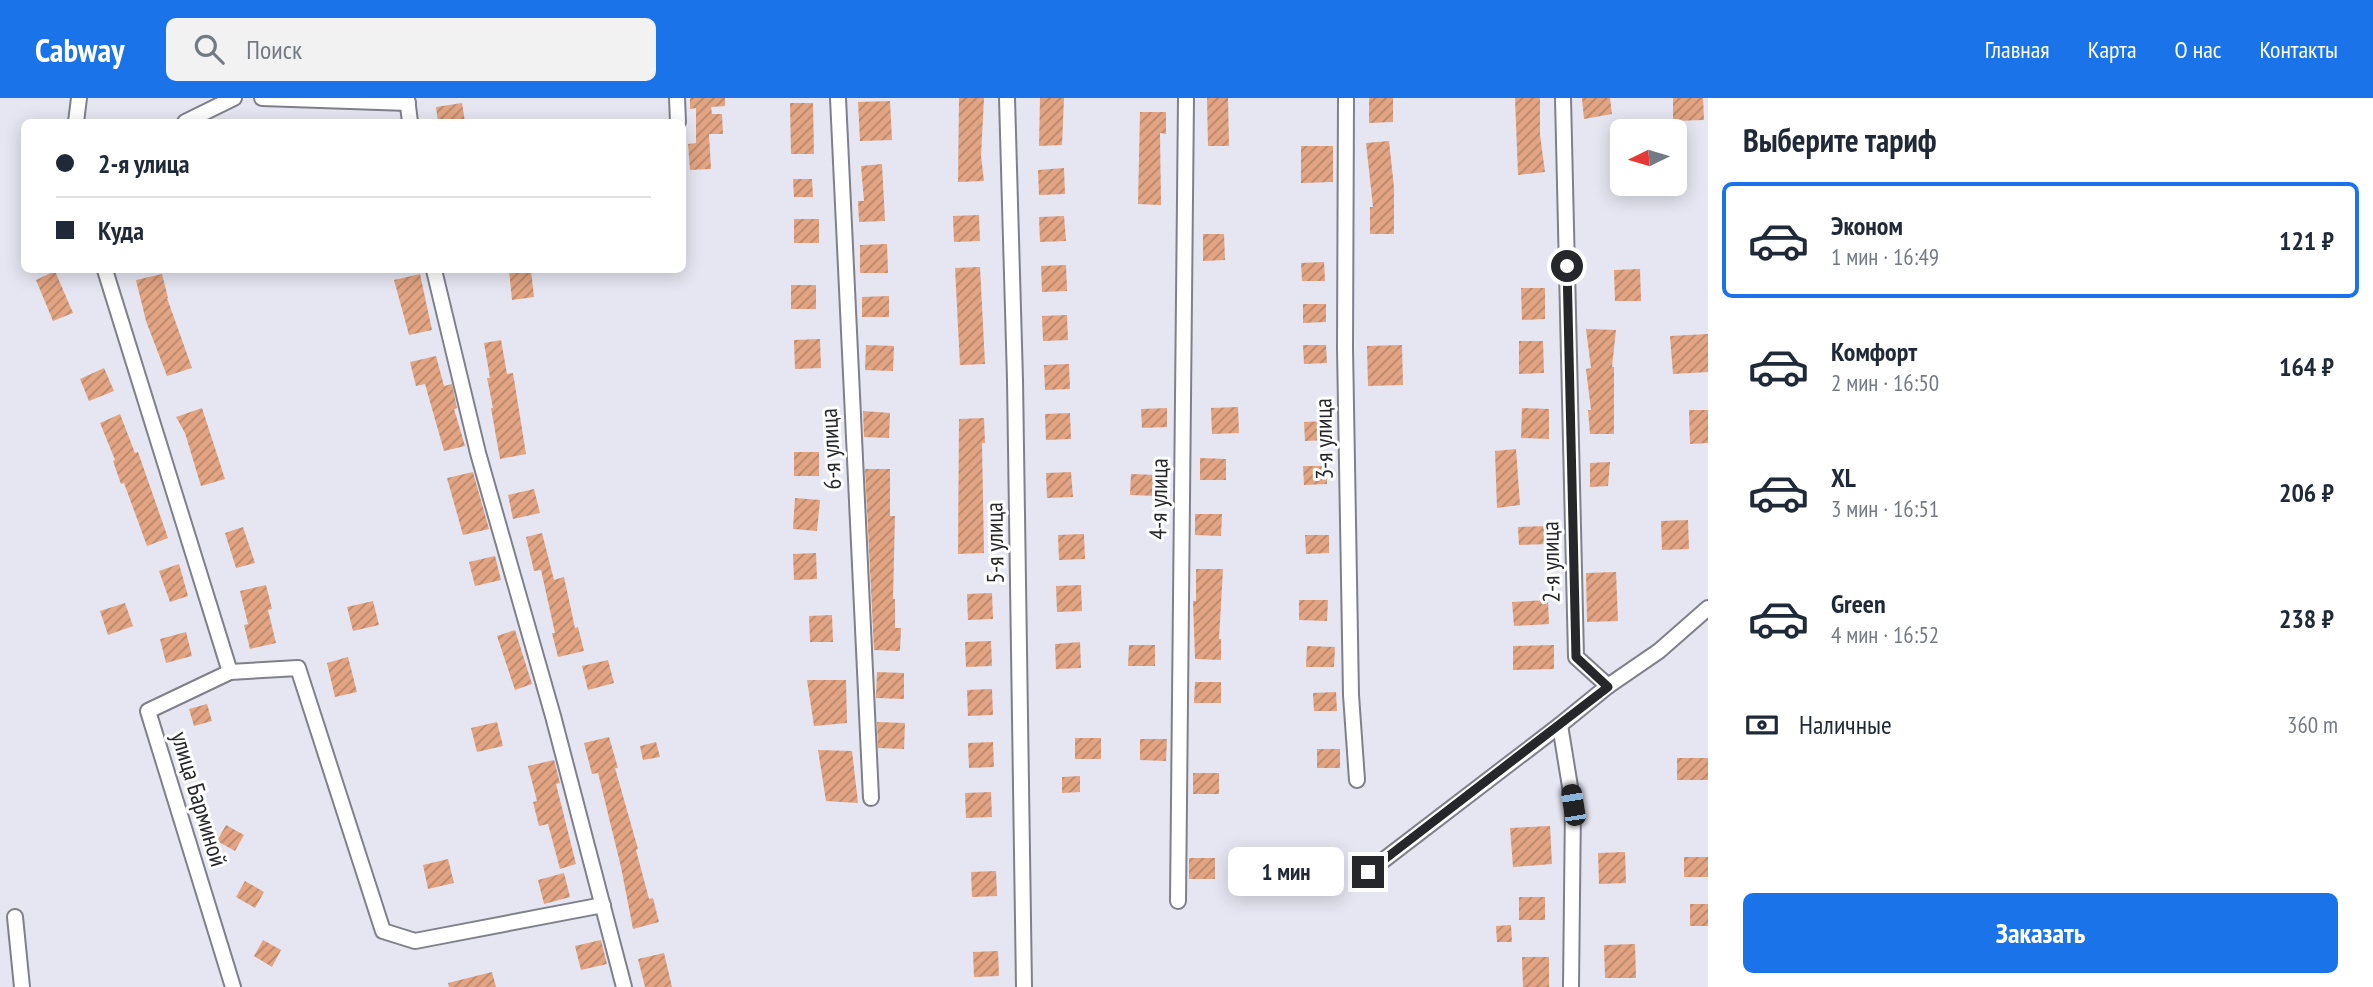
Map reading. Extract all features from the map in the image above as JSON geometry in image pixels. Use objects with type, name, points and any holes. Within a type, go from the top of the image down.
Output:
[{"type":"street","points":[[76,119],[79,98]]},
{"type":"street","points":[[191,119],[234,98]]},
{"type":"street","points":[[262,98],[407,100],[410,119]]},
{"type":"street","points":[[677,98],[678,119]]},
{"type":"street","name":"6-я улица","points":[[838,98],[871,798]]},
{"type":"street","name":"5-я улица","points":[[1007,98],[1015,393],[1024,987]]},
{"type":"street","name":"4-я улица","points":[[1178,901],[1186,98]]},
{"type":"street","name":"3-я улица","points":[[1346,98],[1345,348],[1351,695],[1357,780]]},
{"type":"street","name":"2-я улица","points":[[1563,98],[1576,657],[1608,687]]},
{"type":"street","points":[[106,273],[230,672],[298,668],[383,931],[415,940],[603,905]]},
{"type":"street","points":[[435,273],[478,453],[553,716],[624,987]]},
{"type":"street","points":[[1368,872],[1608,687],[1659,651],[1708,608]]},
{"type":"street","name":"улица Барминой","points":[[230,672],[148,711],[233,987]]},
{"type":"street","points":[[1560,725],[1573,805],[1571,987]]},
{"type":"street","points":[[15,917],[22,987]]},
{"type":"building","points":[[690,98],[725,98],[725,106],[711,107],[712,114],[722,114],[723,134],[709,134],[711,169],[690,170],[688,144],[696,143],[696,108],[690,109]]},
{"type":"building","points":[[959,98],[984,98],[981,156],[984,181],[958,182]]},
{"type":"building","points":[[1040,98],[1064,98],[1062,145],[1039,146]]},
{"type":"building","points":[[1207,98],[1228,98],[1229,146],[1208,146]]},
{"type":"building","points":[[1369,98],[1393,98],[1393,122],[1369,123]]},
{"type":"building","points":[[1515,98],[1540,98],[1540,135],[1545,172],[1518,175]]},
{"type":"building","points":[[1582,98],[1610,98],[1612,114],[1584,119]]},
{"type":"building","points":[[1673,98],[1703,98],[1704,120],[1673,119]]},
{"type":"building","points":[[890,101],[892,140],[860,141],[858,102]]},
{"type":"building","points":[[462,103],[465,119],[438,119],[436,107]]},
{"type":"building","points":[[790,103],[813,103],[814,154],[791,154]]},
{"type":"building","points":[[1140,112],[1166,112],[1166,134],[1160,133],[1161,205],[1138,204]]},
{"type":"building","points":[[1389,141],[1394,187],[1394,234],[1370,234],[1370,207],[1373,207],[1366,143]]},
{"type":"building","points":[[1301,146],[1333,146],[1333,182],[1301,183]]},
{"type":"building","points":[[882,164],[885,221],[859,222],[858,201],[864,201],[861,166]]},
{"type":"building","points":[[1064,168],[1065,194],[1039,195],[1038,170]]},
{"type":"building","points":[[793,179],[812,179],[813,197],[794,197]]},
{"type":"building","points":[[979,215],[980,241],[954,242],[953,216]]},
{"type":"building","points":[[1064,216],[1066,241],[1040,242],[1039,217]]},
{"type":"building","points":[[794,219],[819,219],[819,243],[794,243]]},
{"type":"building","points":[[1203,234],[1224,234],[1225,260],[1203,261]]},
{"type":"building","points":[[887,244],[888,273],[860,273],[860,245]]},
{"type":"building","points":[[1324,262],[1325,281],[1302,281],[1301,263]]},
{"type":"building","points":[[1066,265],[1067,291],[1042,292],[1041,266]]},
{"type":"building","points":[[980,267],[985,364],[960,365],[955,268]]},
{"type":"building","points":[[1640,269],[1641,301],[1615,301],[1614,270]]},
{"type":"building","points":[[56,273],[73,313],[53,321],[36,280]]},
{"type":"building","points":[[509,273],[531,273],[534,297],[512,300]]},
{"type":"building","points":[[162,274],[167,298],[192,368],[167,376],[146,321],[136,280]]},
{"type":"building","points":[[420,274],[432,330],[409,335],[394,280]]},
{"type":"building","points":[[791,285],[816,285],[816,309],[791,309]]},
{"type":"building","points":[[1521,288],[1545,288],[1545,319],[1522,320]]},
{"type":"building","points":[[889,296],[889,317],[862,317],[862,297]]},
{"type":"building","points":[[1303,304],[1326,304],[1326,322],[1303,323]]},
{"type":"building","points":[[1067,315],[1068,340],[1043,341],[1042,316]]},
{"type":"building","points":[[1586,329],[1616,330],[1612,367],[1614,434],[1590,434],[1588,410],[1591,410],[1586,369],[1591,368]]},
{"type":"building","points":[[1708,334],[1708,372],[1673,374],[1670,336]]},
{"type":"building","points":[[820,339],[821,368],[795,369],[794,340]]},
{"type":"building","points":[[501,340],[507,374],[513,373],[526,454],[500,459],[484,343]]},
{"type":"building","points":[[1519,341],[1543,341],[1544,373],[1519,374]]},
{"type":"building","points":[[866,345],[894,346],[893,371],[865,370]]},
{"type":"building","points":[[1303,345],[1326,345],[1327,363],[1304,364]]},
{"type":"building","points":[[1402,345],[1403,385],[1368,386],[1367,346]]},
{"type":"building","points":[[436,356],[444,386],[452,384],[457,408],[454,409],[465,446],[444,451],[425,384],[416,386],[410,362]]},
{"type":"building","points":[[1069,364],[1070,389],[1045,390],[1044,365]]},
{"type":"building","points":[[104,368],[114,391],[89,401],[80,379]]},
{"type":"building","points":[[1238,407],[1239,433],[1212,434],[1211,408]]},
{"type":"building","points":[[202,408],[225,479],[201,486],[185,433],[176,417]]},
{"type":"building","points":[[1167,408],[1167,427],[1142,428],[1141,409]]},
{"type":"building","points":[[1522,408],[1549,409],[1549,439],[1521,438]]},
{"type":"building","points":[[1689,410],[1708,410],[1708,443],[1690,444]]},
{"type":"building","points":[[863,411],[890,413],[889,438],[864,437]]},
{"type":"building","points":[[1070,413],[1071,439],[1046,440],[1045,414]]},
{"type":"building","points":[[120,414],[135,453],[138,452],[168,538],[147,546],[124,483],[121,484],[113,461],[115,460],[100,423]]},
{"type":"building","points":[[984,418],[984,553],[958,554],[959,419]]},
{"type":"building","points":[[1327,421],[1328,440],[1305,441],[1304,422]]},
{"type":"building","points":[[1516,449],[1520,505],[1497,508],[1495,451]]},
{"type":"building","points":[[794,452],[819,452],[819,476],[794,476]]},
{"type":"building","points":[[1200,458],[1226,459],[1226,480],[1200,480]]},
{"type":"building","points":[[1610,462],[1608,486],[1590,487],[1590,463]]},
{"type":"building","points":[[1303,466],[1327,466],[1327,484],[1304,485]]},
{"type":"building","points":[[865,469],[890,469],[890,516],[895,516],[893,599],[895,628],[901,628],[900,651],[874,650]]},
{"type":"building","points":[[473,472],[489,529],[463,535],[447,478]]},
{"type":"building","points":[[1071,472],[1073,497],[1047,498],[1046,473]]},
{"type":"building","points":[[1131,474],[1157,475],[1157,496],[1130,495]]},
{"type":"building","points":[[534,489],[540,513],[513,519],[508,495]]},
{"type":"building","points":[[795,498],[820,500],[817,531],[793,529]]},
{"type":"building","points":[[1195,514],[1222,514],[1221,536],[1195,535]]},
{"type":"building","points":[[1688,520],[1689,549],[1662,550],[1661,521]]},
{"type":"building","points":[[1550,526],[1551,544],[1519,545],[1518,527]]},
{"type":"building","points":[[243,527],[255,563],[236,568],[225,533]]},
{"type":"building","points":[[542,533],[554,580],[564,577],[575,628],[578,627],[584,651],[558,657],[541,570],[534,571],[526,537]]},
{"type":"building","points":[[1084,534],[1085,559],[1059,560],[1058,535]]},
{"type":"building","points":[[1305,535],[1329,535],[1329,553],[1306,554]]},
{"type":"building","points":[[816,553],[817,579],[794,580],[793,554]]},
{"type":"building","points":[[495,556],[501,580],[475,586],[469,562]]},
{"type":"building","points":[[179,564],[188,596],[170,602],[159,571]]},
{"type":"building","points":[[1196,569],[1223,569],[1219,639],[1221,660],[1195,659],[1193,601],[1196,601]]},
{"type":"building","points":[[1616,572],[1618,621],[1587,622],[1586,573]]},
{"type":"building","points":[[266,585],[272,609],[268,610],[276,643],[250,649],[244,625],[248,624],[240,591]]},
{"type":"building","points":[[1081,585],[1082,611],[1057,612],[1056,586]]},
{"type":"building","points":[[992,593],[993,619],[968,620],[967,594]]},
{"type":"building","points":[[1299,600],[1328,600],[1327,621],[1299,620]]},
{"type":"building","points":[[1548,600],[1549,624],[1514,626],[1512,602]]},
{"type":"building","points":[[373,601],[379,625],[353,631],[347,607]]},
{"type":"building","points":[[125,603],[133,626],[108,635],[100,611]]},
{"type":"building","points":[[832,615],[833,642],[810,642],[809,616]]},
{"type":"building","points":[[515,630],[532,684],[515,690],[497,636]]},
{"type":"building","points":[[186,632],[192,656],[166,663],[160,639]]},
{"type":"building","points":[[991,641],[992,666],[966,667],[965,642]]},
{"type":"building","points":[[1080,642],[1081,668],[1056,669],[1055,644]]},
{"type":"building","points":[[1129,645],[1155,645],[1155,666],[1128,666]]},
{"type":"building","points":[[1554,645],[1554,669],[1513,670],[1513,646]]},
{"type":"building","points":[[1307,646],[1335,647],[1334,667],[1306,667]]},
{"type":"building","points":[[348,657],[357,692],[335,697],[327,663]]},
{"type":"building","points":[[608,660],[614,683],[588,690],[582,666]]},
{"type":"building","points":[[877,672],[904,673],[904,699],[876,698]]},
{"type":"building","points":[[807,680],[846,680],[847,723],[814,726]]},
{"type":"building","points":[[1195,682],[1221,682],[1221,703],[1194,703]]},
{"type":"building","points":[[992,689],[993,715],[968,716],[967,690]]},
{"type":"building","points":[[1336,692],[1337,711],[1314,711],[1313,693]]},
{"type":"building","points":[[207,704],[212,721],[194,726],[189,709]]},
{"type":"building","points":[[497,722],[503,746],[477,752],[471,728]]},
{"type":"building","points":[[877,722],[905,723],[904,749],[878,748]]},
{"type":"building","points":[[609,737],[649,899],[653,898],[659,922],[633,929],[598,773],[592,774],[584,743]]},
{"type":"building","points":[[1075,738],[1101,738],[1101,759],[1075,759]]},
{"type":"building","points":[[1140,739],[1167,739],[1166,761],[1140,760]]},
{"type":"building","points":[[656,742],[660,757],[643,760],[640,746]]},
{"type":"building","points":[[993,742],[994,767],[969,768],[968,743]]},
{"type":"building","points":[[1317,749],[1340,749],[1340,768],[1317,768]]},
{"type":"building","points":[[818,750],[852,751],[858,803],[826,801]]},
{"type":"building","points":[[1677,758],[1708,758],[1708,780],[1677,780]]},
{"type":"building","points":[[554,760],[560,783],[556,784],[576,864],[560,869],[548,824],[539,826],[533,802],[537,801],[528,766]]},
{"type":"building","points":[[1193,773],[1219,773],[1219,794],[1193,794]]},
{"type":"building","points":[[1080,776],[1080,792],[1062,793],[1062,777]]},
{"type":"building","points":[[991,792],[992,817],[966,818],[965,793]]},
{"type":"building","points":[[226,825],[244,835],[235,851],[217,841]]},
{"type":"building","points":[[1550,826],[1552,864],[1513,867],[1510,828]]},
{"type":"building","points":[[1625,852],[1626,883],[1599,884],[1598,853]]},
{"type":"building","points":[[1684,857],[1708,857],[1708,877],[1684,877]]},
{"type":"building","points":[[1189,858],[1215,858],[1215,879],[1189,879]]},
{"type":"building","points":[[448,859],[454,883],[428,889],[423,865]]},
{"type":"building","points":[[996,871],[997,896],[972,897],[971,872]]},
{"type":"building","points":[[564,873],[570,897],[544,904],[538,880]]},
{"type":"building","points":[[245,881],[264,892],[255,908],[236,897]]},
{"type":"building","points":[[1519,897],[1545,897],[1545,920],[1519,920]]},
{"type":"building","points":[[1690,904],[1708,904],[1708,926],[1690,926]]},
{"type":"building","points":[[1511,925],[1512,942],[1497,942],[1496,926]]},
{"type":"building","points":[[263,940],[281,950],[272,967],[254,956]]},
{"type":"building","points":[[601,940],[607,964],[581,970],[575,946]]},
{"type":"building","points":[[1635,944],[1636,978],[1605,978],[1604,945]]},
{"type":"building","points":[[998,951],[999,976],[974,977],[973,952]]},
{"type":"building","points":[[664,953],[672,987],[645,987],[638,959]]},
{"type":"building","points":[[1522,957],[1549,957],[1549,987],[1523,987]]},
{"type":"building","points":[[492,972],[496,987],[449,987],[448,983]]},
{"type":"route","points":[[1368,872],[1608,687],[1576,657],[1567,266]]}]
